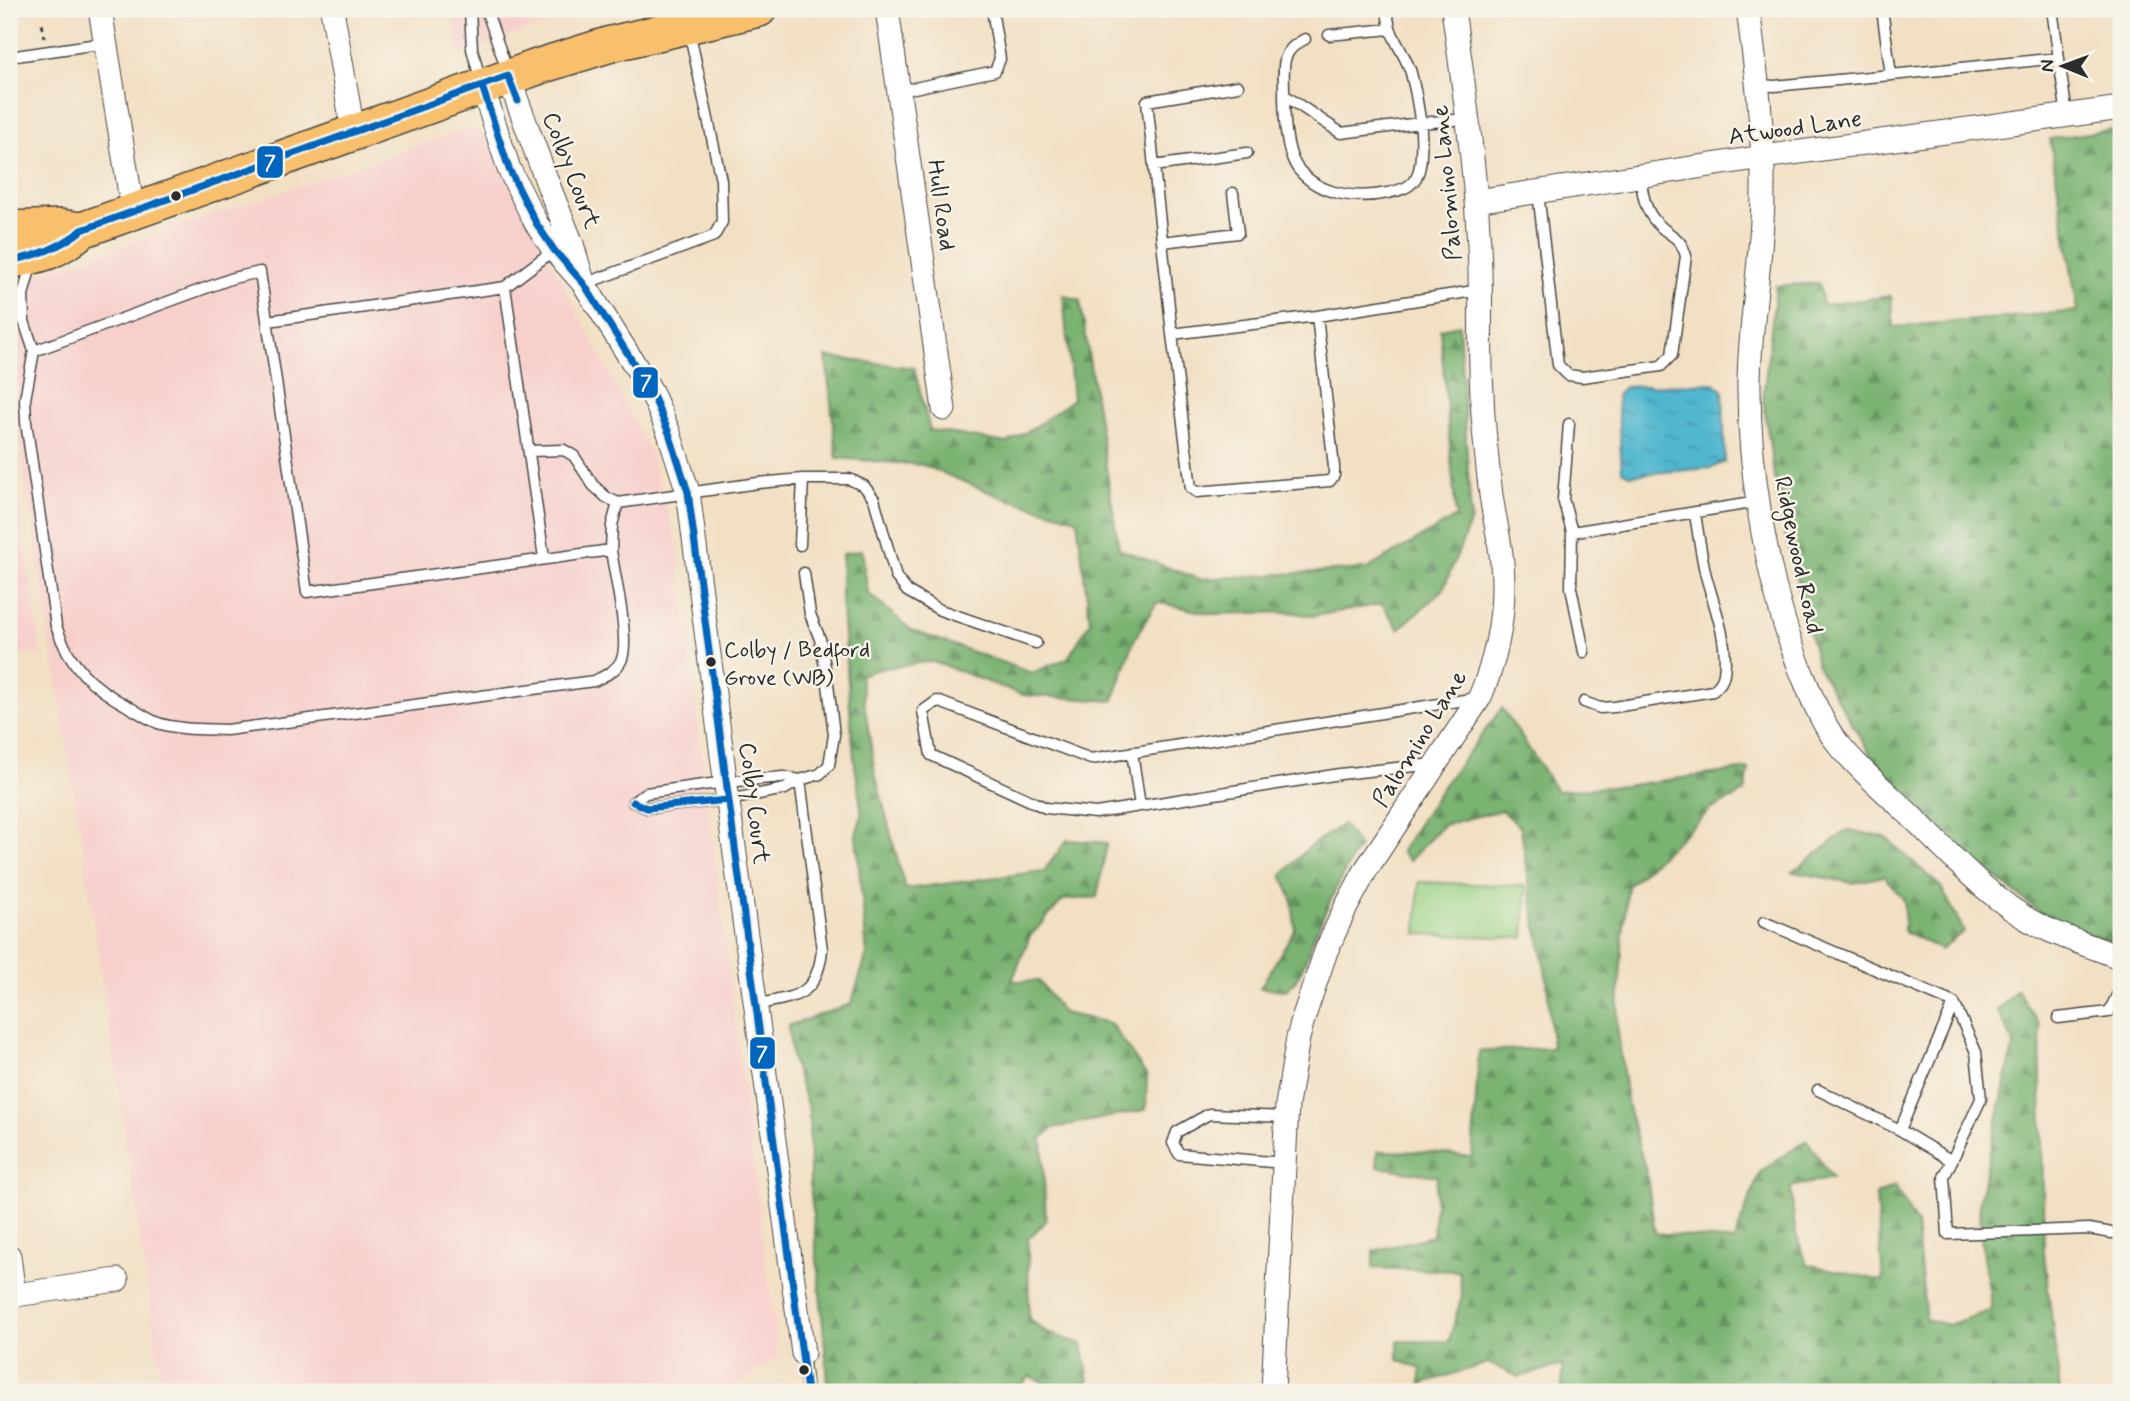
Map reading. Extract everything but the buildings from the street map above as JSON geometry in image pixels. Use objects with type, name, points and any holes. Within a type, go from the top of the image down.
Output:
[{"type":"main road","points":[[22,259],[63,246],[82,230],[495,81],[611,44],[759,9]]},
{"type":"main road","points":[[9,229],[60,227],[82,230]]},
{"type":"street","points":[[100,9],[133,212]]},
{"type":"street","points":[[332,9],[353,131]]},
{"type":"street","name":"Hull Road","points":[[887,9],[944,409]]},
{"type":"street","name":"Palomino Lane","points":[[1272,1392],[1287,1117],[1298,1038],[1326,951],[1345,909],[1367,868],[1480,697],[1498,642],[1503,584],[1502,561],[1491,493],[1482,397],[1476,201],[1453,9]]},
{"type":"street","name":"Ridgewood Road","points":[[1748,9],[1758,85],[1763,157],[1762,229],[1751,336],[1751,432],[1758,502],[1780,607],[1810,695],[1832,736],[1863,769],[1956,859],[2008,904],[2038,925],[2121,958]]},
{"type":"street","name":"Colby Court","points":[[495,81],[509,169],[536,223],[554,250],[584,284],[651,391],[669,433],[688,492],[803,1353]]},
{"type":"street","name":"Colby Court","points":[[495,81],[549,187],[572,244],[584,284]]},
{"type":"street","name":"Atwood Lane","points":[[1476,201],[1763,157],[2121,108]]},
{"type":"street","points":[[9,1256],[11,1295],[117,1280]]},
{"type":"lane","points":[[470,9],[472,49],[495,81]]},
{"type":"lane","points":[[486,9],[495,81]]},
{"type":"lane","points":[[900,90],[995,71],[1000,59],[992,9]]},
{"type":"lane","points":[[1306,39],[1293,45],[1286,55],[1283,72],[1287,133],[1291,152],[1299,169],[1314,183],[1346,196],[1401,190],[1412,183],[1419,171],[1422,151],[1420,122],[1411,73],[1390,29],[1387,9]]},
{"type":"lane","points":[[1882,9],[1891,75]]},
{"type":"lane","points":[[2052,9],[2067,116]]},
{"type":"lane","points":[[584,284],[714,236],[722,222],[721,180],[688,27]]},
{"type":"lane","points":[[1329,35],[1390,29]]},
{"type":"lane","points":[[9,57],[105,43]]},
{"type":"lane","points":[[1758,85],[1774,86],[2059,58]]},
{"type":"lane","points":[[1238,86],[1147,101],[1191,488],[1197,492],[1330,481],[1334,475],[1334,467],[1317,316]]},
{"type":"lane","points":[[1284,95],[1341,133],[1420,122],[1468,119]]},
{"type":"lane","points":[[1154,166],[1247,153]]},
{"type":"lane","points":[[1538,192],[1558,365],[1568,375],[1582,377],[1661,366],[1672,355],[1686,256],[1682,244],[1657,223],[1645,206],[1640,176]]},
{"type":"lane","points":[[1162,242],[1238,233],[1233,193]]},
{"type":"lane","points":[[268,321],[505,287],[554,250]]},
{"type":"lane","points":[[22,259],[24,321]]},
{"type":"lane","points":[[34,351],[233,278],[260,272],[307,592],[611,550]]},
{"type":"lane","points":[[505,287],[544,558]]},
{"type":"lane","points":[[1172,334],[1317,316],[1480,290]]},
{"type":"lane","points":[[9,294],[24,321],[34,351],[25,400],[26,422],[57,626],[64,647],[75,665],[103,693],[158,723],[227,730],[594,681],[610,673],[621,661],[625,644],[611,550],[612,525],[618,503]]},
{"type":"lane","points":[[1569,424],[1563,499],[1572,532],[1571,587],[1584,652]]},
{"type":"lane","points":[[529,451],[565,450],[575,456],[593,485],[606,497],[618,503],[803,479],[849,479],[864,486],[874,499],[896,577],[907,591],[940,610],[1036,643]]},
{"type":"lane","points":[[800,545],[803,479]]},
{"type":"lane","points":[[1572,532],[1758,502]]},
{"type":"lane","points":[[1584,702],[1601,708],[1615,708],[1713,691],[1721,684],[1724,660],[1721,631],[1705,571],[1695,514]]},
{"type":"lane","points":[[800,780],[783,777],[727,791],[647,808],[633,802],[646,793],[727,791],[785,789],[800,780],[820,774],[829,765],[834,735],[820,639],[810,614],[804,573]]},
{"type":"lane","points":[[1435,764],[1340,774],[1096,813],[1046,808],[931,755],[923,711],[937,701],[1091,759],[1480,697]]},
{"type":"lane","points":[[1132,752],[1140,806]]},
{"type":"lane","points":[[755,1005],[795,996],[805,991],[820,967],[822,950],[800,780]]},
{"type":"lane","points":[[1764,922],[1954,1003],[1976,1052],[1981,1099],[1944,1177],[1948,1234],[2089,1229],[2112,1233]]},
{"type":"lane","points":[[2058,1018],[2109,1012],[2121,987]]},
{"type":"lane","points":[[1900,1130],[1954,1003]]},
{"type":"lane","points":[[1818,1090],[1900,1130],[1952,1161]]},
{"type":"lane","points":[[1284,1163],[1179,1154],[1173,1143],[1177,1132],[1209,1114],[1287,1117]]},
{"type":"lane","points":[[803,1353],[807,1392]]},
{"type":"path","points":[[42,24],[44,40]]},
{"type":"shaded area","points":[[452,9],[597,9],[525,30],[459,54]]},
{"type":"shaded area","points":[[474,130],[485,134],[650,452],[677,544],[778,1357],[726,1392],[163,1392],[79,822],[9,376],[9,284],[462,131]]},
{"type":"shaded area","points":[[9,431],[41,655],[9,655]]},
{"type":"green space","points":[[2121,128],[2121,945],[2049,920],[1976,861],[1880,770],[1818,667],[1779,509],[1763,399],[1776,286],[1819,283],[1823,305],[1891,296],[1894,327],[2078,311],[2050,139]]},
{"type":"green space","points":[[1063,295],[1080,300],[1119,549],[1199,579],[1367,569],[1456,517],[1440,329],[1459,325],[1471,520],[1443,590],[1399,629],[1382,604],[1314,616],[1289,612],[1211,614],[1157,602],[1135,638],[1113,701],[1023,695],[932,661],[879,669],[860,675],[875,773],[905,889],[1044,871],[1067,840],[1107,843],[1097,897],[1063,900],[1030,936],[1012,981],[1039,981],[1063,1013],[1110,1023],[1147,1076],[1146,1110],[1053,1128],[1042,1138],[1046,1221],[1028,1239],[1029,1319],[1047,1333],[1082,1344],[1089,1380],[1068,1392],[1062,1392],[1030,1376],[1014,1392],[829,1392],[810,1182],[809,1111],[792,1059],[788,1026],[851,1004],[867,954],[856,834],[862,815],[854,758],[841,597],[842,554],[862,550],[868,593],[911,630],[1032,673],[1068,658],[1090,622],[1077,519],[1004,498],[923,465],[837,458],[826,357],[914,368],[930,430],[1007,443],[1038,425],[1073,399]]},
{"type":"green space","points":[[1502,708],[1557,791],[1623,786],[1749,769],[1745,792],[1711,809],[1628,886],[1617,1025],[1627,1103],[1647,1176],[1655,1233],[1734,1241],[1760,1172],[1807,1140],[1832,1178],[1791,1187],[1795,1231],[1807,1264],[1883,1281],[1876,1195],[1895,1186],[1916,1224],[1926,1320],[1948,1325],[1992,1310],[1979,1202],[2014,1043],[1997,1011],[2017,990],[2040,1025],[2044,1253],[2060,1392],[1562,1392],[1562,1365],[1519,1377],[1488,1363],[1421,1384],[1421,1369],[1398,1360],[1398,1341],[1449,1341],[1462,1295],[1459,1271],[1373,1268],[1373,1251],[1433,1236],[1437,1176],[1377,1167],[1377,1151],[1432,1152],[1472,1157],[1479,1051],[1552,1048],[1547,980],[1521,828],[1502,810],[1443,825],[1409,861],[1401,851],[1443,786]]},
{"type":"green space","points":[[1343,824],[1359,847],[1329,903],[1300,972],[1286,990],[1260,988],[1295,929],[1292,899],[1282,875],[1309,847]]},
{"type":"green space","points":[[1847,830],[1885,837],[1941,887],[1964,931],[1941,950],[1904,931],[1904,900],[1884,876],[1853,883],[1793,872]]},
{"type":"green space","points":[[1419,882],[1526,886],[1524,938],[1417,934]]},
{"type":"water","points":[[1714,383],[1723,390],[1725,462],[1711,468],[1629,475],[1622,471],[1617,395],[1624,387]]},
{"type":"transit line","name":"7","points":[[9,261],[47,250],[82,230],[508,76],[518,101]]},
{"type":"transit line","name":"7","points":[[482,86],[509,169],[536,223],[554,250],[584,284],[651,391],[669,433],[688,492],[807,1392]]},
{"type":"transit line","name":"7","points":[[633,802],[647,808],[728,800]]},
{"type":"place","name":"Colby / Bedford Grove (WB)","points":[[711,662]]}]
